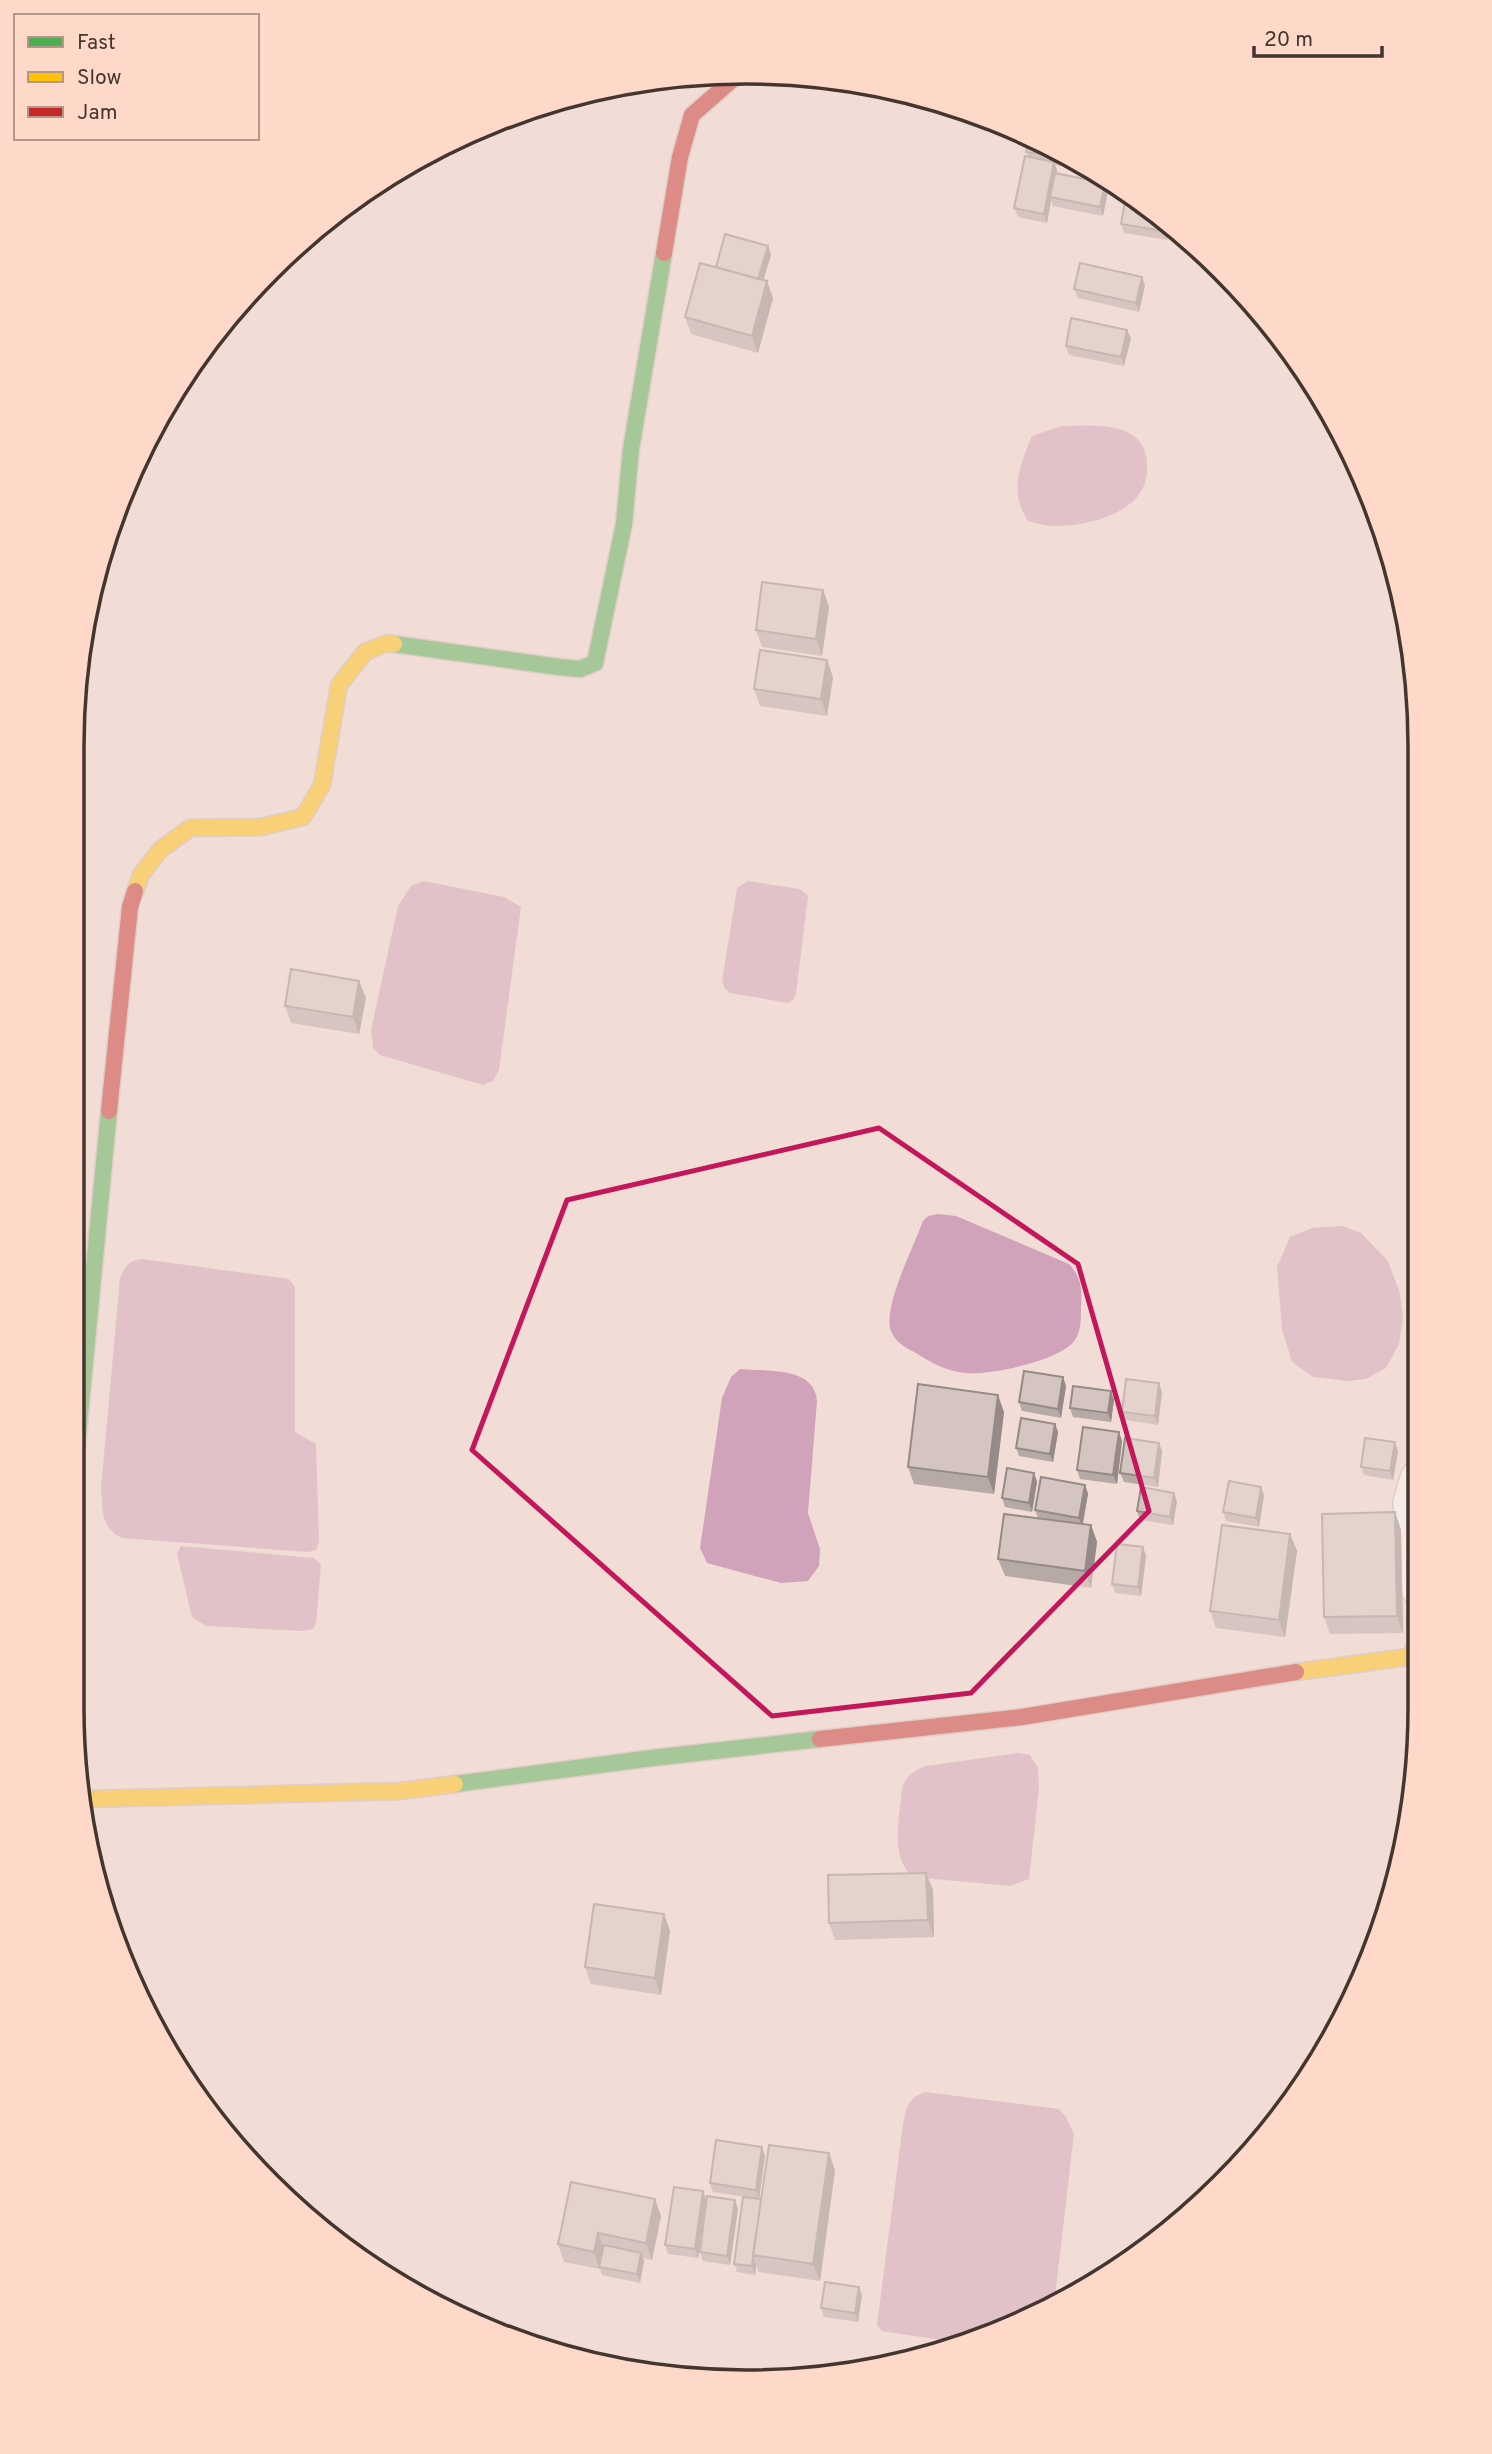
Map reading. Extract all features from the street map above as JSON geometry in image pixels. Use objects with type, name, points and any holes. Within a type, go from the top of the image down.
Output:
[{"type":"street","points":[[84,1374],[130,907],[141,875],[160,850],[190,828],[261,827],[303,817],[321,785],[339,685],[365,652],[387,643],[559,667],[580,669],[595,663],[624,524],[631,449],[680,157],[692,115],[727,84]]},
{"type":"street","points":[[91,1800],[400,1791],[652,1758],[1022,1717],[1273,1675],[1408,1657]]},
{"type":"highlighted area","points":[[879,1128],[1078,1264],[1149,1511],[971,1693],[772,1716],[472,1450],[567,1200]]},
{"type":"shaded area","points":[[1061,426],[1109,427],[1127,432],[1138,440],[1143,446],[1146,458],[1146,481],[1130,504],[1104,518],[1074,525],[1052,526],[1028,521],[1017,489],[1023,458],[1032,436]]},
{"type":"shaded area","points":[[424,881],[504,897],[521,907],[499,1070],[493,1081],[483,1085],[380,1055],[373,1048],[371,1030],[398,906],[411,886]]},
{"type":"shaded area","points":[[748,881],[800,889],[808,896],[796,993],[788,1003],[730,993],[722,981],[737,888]]},
{"type":"shaded area","points":[[928,1216],[956,1216],[1069,1264],[1079,1279],[1081,1290],[1080,1325],[1075,1340],[1068,1347],[1041,1360],[991,1372],[965,1373],[939,1366],[897,1340],[890,1328],[896,1289],[923,1221]]},
{"type":"shaded area","points":[[1342,1226],[1361,1233],[1388,1261],[1400,1293],[1403,1319],[1399,1344],[1386,1368],[1366,1379],[1347,1381],[1313,1377],[1292,1362],[1282,1329],[1277,1267],[1290,1237],[1312,1228]]},
{"type":"shaded area","points":[[142,1259],[289,1279],[295,1287],[295,1432],[316,1444],[319,1541],[316,1550],[308,1552],[122,1538],[106,1523],[101,1488],[120,1278],[128,1264]]},
{"type":"shaded area","points":[[740,1369],[776,1371],[799,1376],[814,1390],[817,1401],[808,1513],[820,1549],[819,1566],[808,1581],[781,1583],[707,1563],[700,1548],[722,1398],[731,1377]]},
{"type":"shaded area","points":[[181,1546],[314,1558],[321,1565],[316,1623],[313,1629],[303,1631],[206,1626],[192,1617],[177,1554]]},
{"type":"shaded area","points":[[1018,1753],[1030,1755],[1038,1768],[1039,1789],[1029,1879],[1010,1886],[913,1877],[906,1869],[898,1848],[902,1788],[908,1777],[926,1766]]},
{"type":"shaded area","points":[[925,2092],[1059,2109],[1074,2134],[1055,2293],[999,2320],[941,2340],[882,2331],[877,2325],[903,2124],[909,2104]]},
{"type":"building","points":[[1027,147],[1044,155],[1026,152]]},
{"type":"building","points":[[1025,156],[1054,162],[1044,214],[1014,208]]},
{"type":"building","points":[[1055,173],[1087,179],[1104,190],[1100,207],[1050,197]]},
{"type":"building","points":[[1125,204],[1161,230],[1121,224]]},
{"type":"building","points":[[725,234],[768,246],[758,279],[716,267]]},
{"type":"building","points":[[700,263],[767,281],[752,336],[685,317]]},
{"type":"building","points":[[1080,263],[1142,277],[1136,303],[1074,289]]},
{"type":"building","points":[[1071,318],[1127,330],[1121,357],[1066,346]]},
{"type":"building","points":[[762,582],[823,590],[816,639],[756,630]]},
{"type":"building","points":[[760,650],[827,660],[821,699],[754,689]]},
{"type":"building","points":[[291,969],[359,981],[353,1017],[285,1006]]},
{"type":"building","points":[[1024,1371],[1063,1377],[1058,1409],[1019,1402]]},
{"type":"building","points":[[1126,1379],[1159,1383],[1155,1416],[1122,1412]]},
{"type":"building","points":[[918,1384],[998,1395],[988,1477],[908,1467]]},
{"type":"building","points":[[1073,1386],[1111,1391],[1108,1413],[1070,1408]]},
{"type":"building","points":[[1021,1418],[1055,1424],[1050,1454],[1016,1448]]},
{"type":"building","points":[[1083,1427],[1119,1432],[1113,1475],[1077,1470]]},
{"type":"building","points":[[1125,1438],[1159,1443],[1154,1478],[1120,1473]]},
{"type":"building","points":[[1365,1438],[1395,1442],[1390,1471],[1361,1467]]},
{"type":"building","points":[[1007,1468],[1034,1473],[1029,1503],[1002,1498]]},
{"type":"building","points":[[1041,1477],[1085,1485],[1079,1518],[1035,1510]]},
{"type":"building","points":[[1229,1481],[1261,1487],[1256,1518],[1223,1512]]},
{"type":"building","points":[[1141,1487],[1174,1493],[1170,1517],[1137,1511]]},
{"type":"building","points":[[1395,1512],[1397,1616],[1324,1617],[1322,1514]]},
{"type":"building","points":[[1004,1514],[1091,1525],[1085,1571],[998,1559]]},
{"type":"building","points":[[1222,1525],[1290,1534],[1279,1620],[1210,1611]]},
{"type":"building","points":[[1117,1544],[1143,1547],[1138,1587],[1112,1584]]},
{"type":"building","points":[[926,1873],[928,1920],[829,1923],[828,1875]]},
{"type":"building","points":[[594,1904],[664,1914],[655,1978],[585,1967]]},
{"type":"building","points":[[716,2140],[762,2147],[756,2190],[710,2183]]},
{"type":"building","points":[[769,2145],[829,2153],[813,2264],[753,2255]]},
{"type":"building","points":[[571,2182],[655,2199],[646,2243],[598,2233],[594,2252],[558,2244]]},
{"type":"building","points":[[674,2187],[703,2191],[695,2249],[665,2245]]},
{"type":"building","points":[[707,2196],[735,2200],[727,2256],[700,2252]]},
{"type":"building","points":[[743,2197],[761,2199],[752,2266],[734,2264]]},
{"type":"building","points":[[604,2245],[641,2253],[637,2274],[599,2267]]},
{"type":"building","points":[[825,2282],[859,2287],[855,2313],[821,2308]]},
{"type":"traffic: fast","points":[[394,644],[580,669],[595,663],[624,524],[631,449],[664,253]]},
{"type":"traffic: fast","points":[[84,1372],[109,1111]]},
{"type":"traffic: fast","points":[[455,1784],[820,1739]]},
{"type":"traffic: slow","points":[[135,891],[141,875],[160,850],[190,828],[261,827],[303,817],[322,785],[339,685],[365,652],[387,643],[394,644]]},
{"type":"traffic: slow","points":[[1296,1672],[1408,1657]]},
{"type":"traffic: slow","points":[[91,1799],[400,1791],[455,1784]]},
{"type":"traffic: jam","points":[[664,253],[680,157],[692,115],[727,84]]},
{"type":"traffic: jam","points":[[109,1111],[130,907],[135,891]]},
{"type":"traffic: jam","points":[[820,1739],[1022,1717],[1296,1672]]}]
